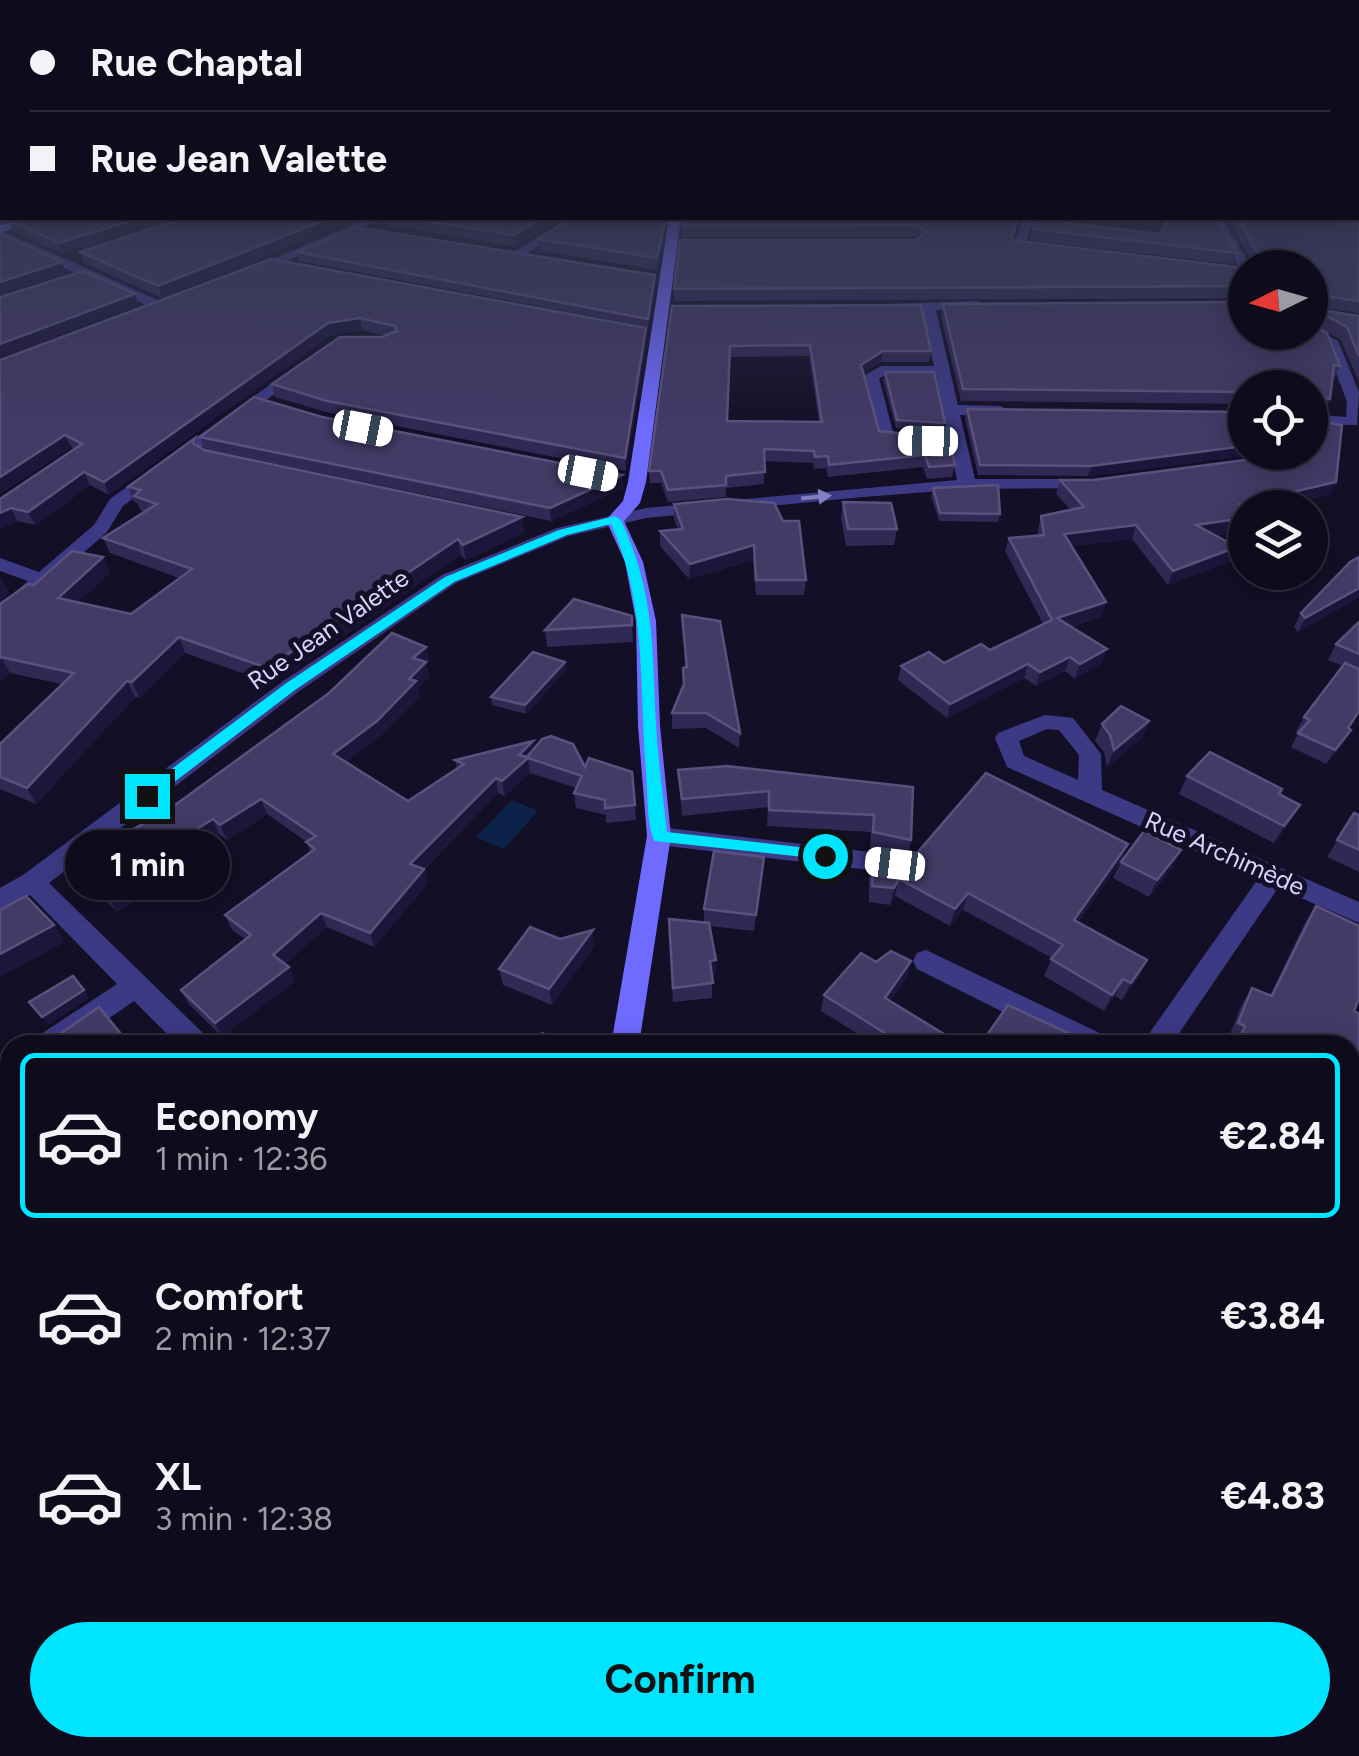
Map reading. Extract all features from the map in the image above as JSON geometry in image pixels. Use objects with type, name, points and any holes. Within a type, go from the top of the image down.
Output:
[{"type":"street","points":[[72,266],[166,305],[139,316]]},
{"type":"street","points":[[225,283],[266,266]]},
{"type":"street","points":[[288,266],[293,267]]},
{"type":"street","points":[[627,1035],[659,836],[649,726],[646,621],[634,562],[615,520],[631,504],[652,334],[661,309],[668,266]]},
{"type":"street","points":[[1222,272],[1228,272]]},
{"type":"street","points":[[71,280],[89,274]]},
{"type":"street","points":[[648,279],[666,280]]},
{"type":"street","points":[[871,307],[987,305]]},
{"type":"street","points":[[928,306],[967,484]]},
{"type":"street","points":[[661,309],[680,308]]},
{"type":"street","points":[[1328,339],[1356,402],[1354,420],[1328,421]]},
{"type":"street","points":[[0,616],[101,528],[116,503],[264,402],[310,361]]},
{"type":"street","points":[[942,371],[881,371],[871,376],[886,437],[958,441]]},
{"type":"street","points":[[951,410],[1010,411]]},
{"type":"street","name":"Rue Jean Valette","points":[[0,900],[32,882],[290,687],[449,579],[563,532],[646,514],[967,484],[1107,482]]},
{"type":"street","points":[[526,524],[563,532]]},
{"type":"street","points":[[0,564],[42,580]]},
{"type":"street","name":"Rue Archimède","points":[[1090,794],[1359,914]]},
{"type":"street","points":[[659,836],[895,864]]},
{"type":"street","points":[[1162,1035],[1274,874]]},
{"type":"street","points":[[32,882],[186,1035]]},
{"type":"street","points":[[926,961],[1076,1035]]},
{"type":"street","points":[[63,1035],[136,986]]},
{"type":"water","points":[[512,800],[538,811],[504,849],[476,837]]},
{"type":"building","points":[[0,266],[50,266],[0,282]]},
{"type":"building","points":[[112,266],[209,266],[158,286]]},
{"type":"building","points":[[252,266],[309,266],[646,328],[625,458],[327,401],[272,384],[340,337],[382,337],[397,331],[395,326],[360,318],[328,323],[104,482],[84,472],[28,512],[11,508],[0,513],[0,499],[82,444],[65,435],[0,477],[0,360]]},
{"type":"building","points":[[370,266],[599,266],[655,275],[648,319]]},
{"type":"building","points":[[677,266],[1228,266],[1228,286],[674,289]]},
{"type":"building","points":[[1328,266],[1359,266],[1359,301],[1328,296]]},
{"type":"building","points":[[83,271],[135,294],[0,344],[0,297]]},
{"type":"building","points":[[1228,302],[1228,350],[1328,350],[1328,336],[1340,366],[1334,365],[1330,399],[1328,370],[1228,370],[1228,392],[963,389],[943,304]]},
{"type":"building","points":[[921,305],[931,351],[883,351],[861,365],[879,431],[949,438],[955,465],[929,467],[925,455],[829,465],[828,456],[815,457],[814,451],[764,449],[765,472],[726,476],[726,485],[668,490],[661,471],[649,471],[672,306]],"holes":[[[810,345],[822,422],[727,421],[730,346]]]},
{"type":"building","points":[[1328,311],[1359,316],[1359,356],[1347,327],[1328,317]]},
{"type":"building","points":[[885,372],[934,372],[945,423],[897,420]]},
{"type":"building","points":[[254,397],[322,417],[622,475],[550,508],[200,437]]},
{"type":"building","points":[[967,409],[1228,412],[1228,448],[1091,466],[980,465]]},
{"type":"building","points":[[1328,423],[1342,425],[1336,482],[1301,490],[1228,490],[1228,520],[1196,525],[1228,542],[1228,550],[1173,571],[1136,525],[1064,534],[1106,602],[1057,618],[1107,649],[1080,664],[1070,657],[1040,672],[1028,664],[950,704],[901,666],[929,652],[944,663],[981,644],[990,650],[1052,620],[1009,538],[1044,535],[1041,516],[1084,507],[1060,480],[1093,480],[1228,462],[1228,470],[1328,470]]},
{"type":"building","points":[[195,438],[193,443],[204,450],[522,517],[463,545],[458,539],[267,668],[179,637],[132,682],[127,681],[27,788],[0,777],[0,744],[74,673],[0,658],[0,604],[28,584],[34,585],[72,551],[103,557],[58,598],[131,614],[192,569],[103,538],[157,504],[134,496],[141,490],[128,487]]},
{"type":"building","points":[[998,485],[1000,514],[940,513],[933,488]]},
{"type":"building","points":[[727,499],[774,503],[783,521],[799,521],[806,580],[756,580],[754,545],[690,564],[660,531],[683,529],[674,504]]},
{"type":"building","points":[[843,502],[891,503],[897,529],[848,529]]},
{"type":"building","points":[[1359,557],[1359,588],[1305,618],[1301,613],[1323,590],[1328,590],[1328,585]]},
{"type":"building","points":[[574,599],[632,616],[632,625],[545,630]]},
{"type":"building","points":[[682,615],[720,621],[740,733],[706,713],[672,713],[684,684],[683,668],[687,667]]},
{"type":"building","points":[[1359,622],[1359,654],[1336,644]]},
{"type":"building","points":[[392,633],[426,647],[413,658],[426,662],[409,679],[416,681],[377,721],[333,754],[408,801],[464,764],[455,760],[533,741],[519,755],[527,757],[542,739],[551,736],[573,744],[585,767],[589,758],[632,772],[635,805],[605,808],[605,800],[574,793],[582,776],[528,758],[502,781],[496,778],[410,864],[424,869],[370,933],[321,913],[273,955],[289,967],[215,1023],[181,990],[251,935],[225,915],[315,849],[306,842],[316,836],[261,799],[220,825],[213,819],[153,856],[127,833],[175,805],[329,693]]},
{"type":"building","points":[[533,652],[565,662],[525,705],[491,697]]},
{"type":"building","points":[[1345,663],[1359,669],[1359,711],[1348,728],[1351,730],[1335,750],[1298,733],[1310,720],[1304,717]]},
{"type":"building","points":[[1121,706],[1149,721],[1114,750],[1102,724]]},
{"type":"building","points":[[1210,752],[1282,789],[1279,794],[1300,805],[1284,826],[1187,776]]},
{"type":"building","points":[[727,766],[913,787],[911,840],[873,832],[874,815],[769,810],[769,791],[682,799],[678,770]]},
{"type":"building","points":[[986,773],[1128,844],[1074,920],[1147,960],[1131,983],[1123,979],[1112,995],[1051,959],[1063,945],[968,893],[955,909],[899,879],[894,888],[872,886],[873,857],[898,860],[911,856],[911,860]]},
{"type":"building","points":[[1354,813],[1359,815],[1359,850],[1337,840]]},
{"type":"building","points":[[1144,831],[1181,850],[1157,880],[1121,862]]},
{"type":"building","points":[[129,843],[154,867],[107,895],[82,870]]},
{"type":"building","points":[[714,851],[764,857],[756,915],[704,909]]},
{"type":"building","points":[[26,896],[54,925],[0,954],[0,910]]},
{"type":"building","points":[[1316,906],[1359,926],[1359,998],[1354,1011],[1359,1014],[1359,1035],[1242,1033],[1245,1026],[1238,1023],[1252,988],[1272,996]]},
{"type":"building","points":[[669,919],[709,923],[716,960],[710,961],[713,983],[673,988]]},
{"type":"building","points":[[530,927],[560,939],[593,930],[549,989],[499,969]]},
{"type":"building","points":[[891,951],[911,961],[885,998],[946,1035],[888,1035],[824,995],[861,953],[876,962]]},
{"type":"building","points":[[73,976],[84,990],[42,1017],[29,1002]]},
{"type":"building","points":[[1008,1005],[1072,1035],[987,1035]]},
{"type":"building","points":[[99,1007],[122,1035],[58,1035]]},
{"type":"route","points":[[147,796],[290,687],[449,579],[563,532],[615,520],[634,562],[646,621],[649,726],[659,836],[825,856]]}]
